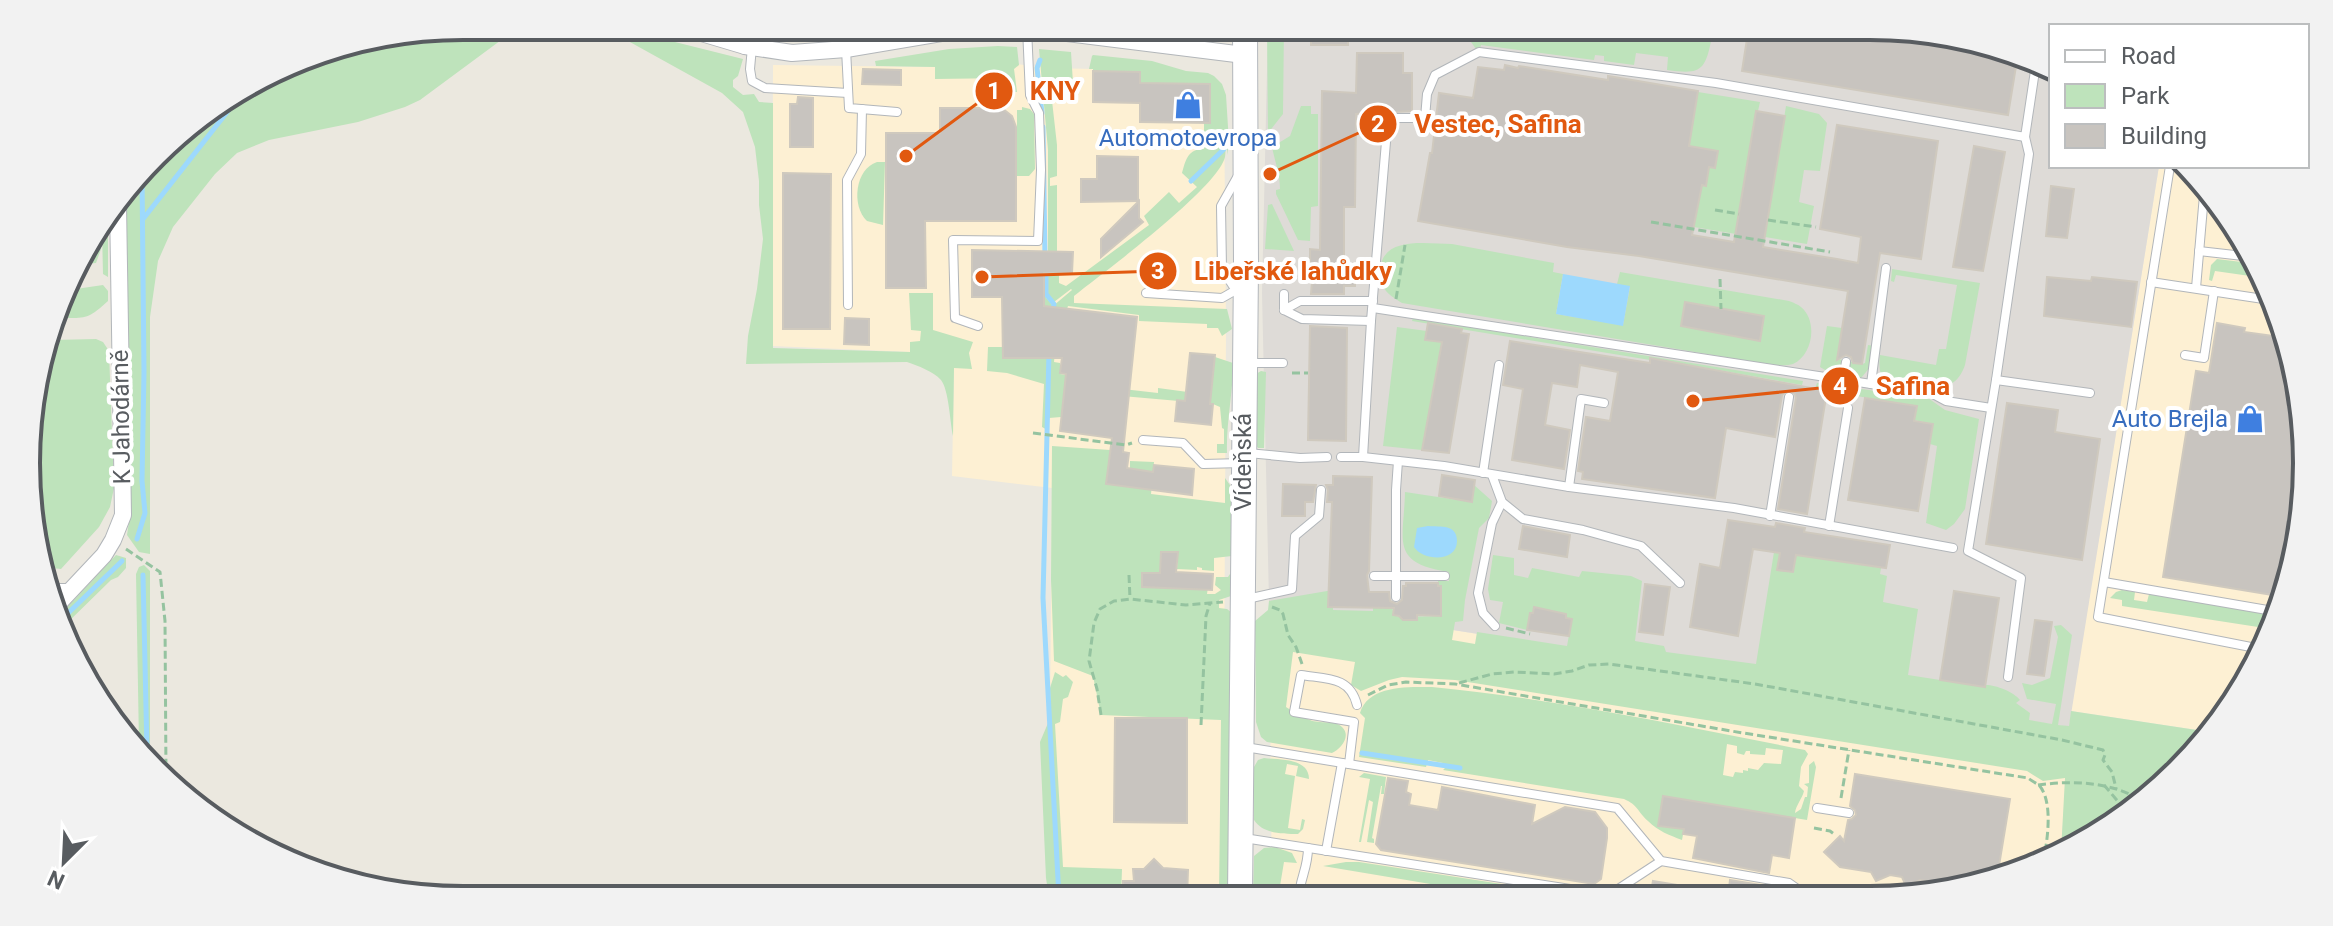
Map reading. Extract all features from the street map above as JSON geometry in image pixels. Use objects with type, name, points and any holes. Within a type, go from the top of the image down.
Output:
[{"type":"main road","name":"Vídeňská","points":[[1240,886],[1241,746],[1251,598],[1243,458],[1244,363],[1240,296],[1245,163],[1245,40]]},
{"type":"street","points":[[728,40],[792,53],[846,49],[883,40]]},
{"type":"street","points":[[748,40],[749,46]]},
{"type":"street","points":[[1123,40],[1244,55]]},
{"type":"street","name":"K Jahodárně","points":[[62,599],[104,555],[123,515],[118,218]]},
{"type":"lane","points":[[978,326],[955,318],[953,240],[1038,241],[1041,170],[1039,113],[1030,95],[1028,40]]},
{"type":"lane","points":[[749,46],[752,81],[765,88],[848,93]]},
{"type":"lane","points":[[846,49],[849,108],[897,112]]},
{"type":"lane","points":[[1363,457],[1388,118],[1425,118],[1427,94],[1435,75],[1479,52],[1716,83],[2025,137]]},
{"type":"lane","points":[[2008,677],[2021,578],[1968,551],[2029,154],[2025,137],[2035,73]]},
{"type":"lane","points":[[848,305],[847,180],[861,154],[862,109]]},
{"type":"lane","points":[[2170,168],[2098,617],[2250,647]]},
{"type":"lane","points":[[2196,288],[2203,202]]},
{"type":"lane","points":[[2199,251],[2238,255]]},
{"type":"lane","points":[[1871,384],[1886,268]]},
{"type":"lane","points":[[2151,282],[2260,298]]},
{"type":"lane","points":[[2185,355],[2204,358],[2214,291]]},
{"type":"lane","points":[[1146,293],[1222,298],[1240,296]]},
{"type":"lane","points":[[1284,294],[1284,310]]},
{"type":"lane","points":[[1284,310],[1300,301],[1373,304],[1394,311],[1933,394],[1946,401],[1991,408]]},
{"type":"lane","points":[[1284,310],[1302,319],[1371,321]]},
{"type":"lane","points":[[1843,380],[1846,362]]},
{"type":"lane","points":[[1244,363],[1283,363]]},
{"type":"lane","points":[[1499,365],[1487,474],[1502,502],[1523,519],[1583,530],[1641,546],[1680,583]]},
{"type":"lane","points":[[1996,380],[2090,393]]},
{"type":"lane","points":[[1770,516],[1789,397]]},
{"type":"lane","points":[[1569,487],[1581,399],[1604,403]]},
{"type":"lane","points":[[1829,526],[1848,408]]},
{"type":"lane","points":[[1143,440],[1183,443],[1203,464],[1243,458],[1327,457]]},
{"type":"lane","points":[[1341,457],[1398,461],[1734,508],[1953,548]]},
{"type":"lane","points":[[1396,597],[1398,461]]},
{"type":"lane","points":[[1251,598],[1292,589],[1295,536],[1319,516],[1321,490]]},
{"type":"lane","points":[[1495,626],[1483,613],[1478,593],[1492,523],[1502,502]]},
{"type":"lane","points":[[1374,576],[1445,576]]},
{"type":"lane","points":[[2104,582],[2267,610]]},
{"type":"lane","points":[[59,588],[73,588]]},
{"type":"lane","points":[[1326,851],[1354,722],[1294,712],[1301,675],[1341,681],[1355,694],[1357,705]]},
{"type":"lane","points":[[1241,746],[1617,808],[1661,861],[1793,886]]},
{"type":"lane","points":[[1817,808],[1844,812]]},
{"type":"lane","points":[[1240,837],[1551,886]]},
{"type":"lane","points":[[1301,886],[1308,864],[1308,848]]},
{"type":"lane","points":[[1623,886],[1661,861]]},
{"type":"path","points":[[1715,210],[1739,214]]},
{"type":"path","points":[[1768,220],[1816,227]]},
{"type":"path","points":[[1651,222],[1830,252]]},
{"type":"path","points":[[1394,311],[1405,245]]},
{"type":"path","points":[[1720,279],[1721,309]]},
{"type":"path","points":[[1299,373],[1308,373]]},
{"type":"path","points":[[1033,433],[1126,445],[1143,440]]},
{"type":"path","points":[[134,554],[160,572],[165,621],[166,764]]},
{"type":"path","points":[[1129,575],[1130,599]]},
{"type":"path","points":[[1101,715],[1089,661],[1089,645],[1100,609],[1114,601],[1130,599],[1186,605],[1251,598],[1280,610],[1304,668]]},
{"type":"path","points":[[1201,725],[1206,616],[1210,603]]},
{"type":"path","points":[[1495,626],[1530,634]]},
{"type":"path","points":[[1455,684],[1492,674],[1554,674],[1589,665],[1609,664],[1755,684],[2103,750],[2103,760],[2112,772],[2116,788]]},
{"type":"path","points":[[1357,705],[1366,696],[1388,685],[1427,681],[1455,684],[2028,778],[2038,785],[2047,805],[2045,848]]},
{"type":"path","points":[[1814,828],[1832,832],[1844,812],[1849,750]]},
{"type":"path","points":[[2038,785],[2104,785],[2132,796]]},
{"type":"path","points":[[2104,785],[2120,804]]},
{"type":"shaded area","points":[[1268,40],[1898,41],[1979,54],[2049,80],[2049,168],[2159,168],[2069,727],[1269,601],[1262,293]]},
{"type":"shaded area","points":[[1016,64],[1048,68],[1186,71],[1224,94],[1223,886],[1057,886],[1049,836],[1052,488],[952,476],[954,367],[910,352],[772,346],[773,65],[932,67]]},
{"type":"shaded area","points":[[2159,168],[2173,168],[2222,228],[2249,276],[2271,327],[2285,380],[2292,435],[2292,491],[2285,546],[2261,625],[2222,698],[2198,730],[2071,711]]},
{"type":"shaded area","points":[[1269,601],[2069,727],[2062,840],[2006,864],[1953,878],[1870,886],[1272,886]]},
{"type":"green space","points":[[501,40],[420,100],[405,107],[358,122],[269,140],[237,153],[215,174],[173,227],[158,261],[150,317],[150,554],[139,552],[127,535],[131,508],[124,209],[127,205],[164,164],[205,127],[251,97],[301,72],[380,48],[435,41]]},
{"type":"green space","points":[[626,40],[667,40],[743,59],[733,87],[743,95],[754,94],[759,102],[773,103],[773,348],[910,352],[910,342],[920,341],[921,331],[911,330],[909,293],[933,293],[933,330],[973,342],[969,353],[972,369],[954,368],[953,436],[948,399],[941,380],[930,371],[907,362],[746,364],[763,239],[759,181],[755,147],[743,112],[722,93]]},
{"type":"green space","points":[[1267,40],[1284,40],[1283,114],[1268,133]]},
{"type":"green space","points":[[1714,40],[1703,65],[1686,72],[1667,70],[1668,57],[1636,53],[1634,65],[1604,61],[1604,56],[1595,55],[1594,60],[1481,45],[1480,49],[1476,49],[1471,42]]},
{"type":"green space","points":[[1017,47],[1019,65],[1014,69],[1017,92],[1010,92],[1009,78],[935,79],[935,67],[876,66],[875,61],[949,49]]},
{"type":"green space","points":[[1039,49],[1071,52],[1073,83],[1050,83],[1057,176],[1050,178],[1050,186],[1057,185],[1059,283],[1066,286],[1149,225],[1144,216],[1169,192],[1179,203],[1197,187],[1182,173],[1191,153],[1204,149],[1204,123],[1210,123],[1140,83],[1139,72],[1089,69],[1092,56],[1152,61],[1186,71],[1208,73],[1222,84],[1226,95],[1229,143],[1227,155],[1225,138],[1225,157],[1218,171],[1158,230],[1074,296],[1074,303],[1227,309],[1232,329],[1222,336],[1218,328],[1207,328],[1207,324],[1139,321],[1139,315],[1068,306],[1067,309],[1061,308],[1058,320],[1054,362],[1060,363],[1060,374],[1114,382],[1114,388],[1158,393],[1158,388],[1210,395],[1215,357],[1233,363],[1227,453],[1217,453],[1217,444],[1224,444],[1224,429],[1220,407],[1213,404],[1065,391],[1061,417],[1049,418],[1049,431],[1042,427],[1044,384],[1007,373],[987,371],[988,347],[1002,347],[1003,358],[1044,357],[1044,295],[1053,306],[1072,290],[1054,302],[1048,294],[1048,150]]},
{"type":"green space","points":[[1698,92],[1760,102],[1736,234],[1694,227],[1699,202],[1681,199]]},
{"type":"green space","points":[[1301,106],[1311,106],[1311,114],[1318,114],[1318,206],[1311,207],[1310,241],[1298,240],[1276,194],[1280,184],[1272,147],[1290,136]]},
{"type":"green space","points":[[1786,106],[1819,114],[1827,123],[1820,171],[1804,170],[1799,202],[1814,206],[1807,244],[1765,237]]},
{"type":"green space","points":[[1022,107],[1034,114],[1035,169],[1029,176],[1017,176],[1017,110],[1022,110]]},
{"type":"green space","points":[[877,162],[885,162],[883,225],[867,221],[857,198],[864,172]]},
{"type":"green space","points":[[1272,204],[1294,251],[1265,249],[1268,205]]},
{"type":"green space","points":[[108,233],[108,277],[103,274],[102,242]]},
{"type":"green space","points":[[1417,243],[1452,244],[1554,263],[1553,272],[1563,274],[1556,314],[1623,325],[1630,287],[1617,284],[1620,272],[1790,301],[1801,307],[1810,321],[1809,346],[1800,360],[1793,364],[1773,365],[1402,303],[1384,288],[1380,274],[1382,262],[1395,247]]},
{"type":"green space","points":[[101,244],[101,249],[96,263],[90,264]]},
{"type":"green space","points":[[2217,259],[2241,262],[2249,276],[2215,271],[2212,281],[2209,280],[2211,265]]},
{"type":"green space","points":[[1892,269],[1980,283],[1965,365],[1951,384],[1930,389],[1884,381],[1880,355],[1936,365],[1939,349],[1946,349],[1957,285],[1896,275],[1894,282],[1891,281]]},
{"type":"green space","points":[[103,285],[108,291],[108,301],[90,315],[65,318],[78,289]]},
{"type":"green space","points":[[1413,318],[1803,381],[1802,385],[1412,321]]},
{"type":"green space","points":[[1827,326],[1842,328],[1838,359],[1865,363],[1868,345],[1874,346],[1871,366],[1861,378],[1832,374],[1820,367]]},
{"type":"green space","points":[[1397,327],[1427,331],[1426,340],[1442,342],[1422,450],[1383,446]]},
{"type":"green space","points":[[96,339],[103,342],[109,351],[114,488],[110,507],[99,527],[61,569],[53,568],[48,546],[40,463],[48,380],[58,340]]},
{"type":"green space","points":[[1266,372],[1264,448],[1258,448],[1255,443],[1256,374]]},
{"type":"green space","points":[[1817,383],[1928,398],[1945,410],[1979,419],[1965,509],[1954,524],[1946,530],[1926,523],[1937,446],[1930,444],[1933,424],[1914,420],[1916,406],[1815,389]]},
{"type":"green space","points":[[1052,446],[1110,450],[1107,484],[1134,488],[1136,470],[1130,469],[1130,461],[1154,462],[1151,494],[1225,503],[1225,478],[1232,488],[1232,556],[1214,558],[1214,571],[1197,567],[1197,570],[1177,569],[1178,553],[1161,552],[1160,573],[1143,573],[1141,586],[1208,587],[1207,594],[1215,594],[1221,590],[1215,585],[1216,577],[1232,574],[1231,596],[1219,600],[1219,608],[1232,613],[1229,886],[1219,886],[1221,720],[1101,715],[1093,676],[1054,661]]},
{"type":"green space","points":[[1474,485],[1492,501],[1489,518],[1479,528],[1463,621],[1455,622],[1452,640],[1475,644],[1477,632],[1567,646],[1572,619],[1531,613],[1527,630],[1499,623],[1503,602],[1490,600],[1488,589],[1493,555],[1514,558],[1514,575],[1528,578],[1532,568],[1579,577],[1582,571],[1631,576],[1642,581],[1635,641],[1664,646],[1666,652],[1756,664],[1774,552],[1780,553],[1777,570],[1792,572],[1796,555],[1881,568],[1880,574],[1887,576],[1883,602],[1918,609],[1908,675],[2000,688],[2020,700],[2016,703],[2030,713],[2029,720],[2052,724],[2056,704],[2027,699],[2022,683],[2032,685],[2050,678],[2058,637],[2054,626],[2061,625],[2072,635],[2058,725],[2069,726],[2071,711],[2198,730],[2128,799],[2062,840],[2065,778],[2043,781],[2027,771],[1455,680],[1402,677],[1361,691],[1351,685],[1355,662],[1293,652],[1286,707],[1310,720],[1339,725],[1345,731],[1345,738],[1332,753],[1267,742],[1261,737],[1256,722],[1255,621],[1268,610],[1269,601],[1333,590],[1333,610],[1373,611],[1373,608],[1392,607],[1394,615],[1399,617],[1440,616],[1438,581],[1449,581],[1449,572],[1417,563],[1408,556],[1403,536],[1405,492],[1471,502]]},
{"type":"green space","points":[[116,555],[126,558],[126,568],[118,577],[111,580],[70,620],[66,609]]},
{"type":"green space","points":[[144,565],[150,571],[150,747],[139,735],[136,574],[139,567]]},
{"type":"green space","points":[[2116,592],[2135,592],[2134,600],[2147,602],[2149,594],[2266,613],[2260,627],[2122,606],[2122,600],[2110,598]]},
{"type":"green space","points":[[1055,672],[1063,677],[1066,675],[1073,682],[1068,697],[1063,699],[1060,722],[1055,724],[1063,867],[1122,869],[1121,886],[1047,886],[1040,742],[1051,716],[1050,688]]},
{"type":"green space","points":[[1432,687],[1573,706],[1805,750],[1808,754],[1801,767],[1799,786],[1804,791],[1795,813],[1807,797],[1808,787],[1804,784],[1809,783],[1809,765],[1814,761],[1816,767],[1807,820],[1702,803],[1658,825],[1684,829],[1682,840],[1656,827],[1624,799],[1443,770],[1446,767],[1443,763],[1428,760],[1426,767],[1359,757],[1365,718],[1360,713],[1371,697],[1401,688]],"holes":[[[1727,744],[1737,746],[1737,753],[1744,755],[1746,751],[1765,755],[1766,748],[1783,750],[1781,764],[1764,763],[1758,770],[1748,768],[1743,773],[1735,772],[1733,777],[1723,775]]]},
{"type":"green space","points":[[1258,760],[1292,761],[1308,772],[1309,779],[1296,776],[1298,766],[1287,764],[1285,774],[1295,776],[1288,828],[1300,830],[1302,819],[1305,820],[1303,829],[1298,834],[1268,831],[1254,820],[1254,767]]},
{"type":"green space","points":[[1364,773],[1386,777],[1384,794],[1381,794],[1381,786],[1372,838],[1374,843],[1367,842],[1373,802],[1369,800],[1359,842],[1370,779],[1359,777]]},
{"type":"green space","points":[[1275,847],[1292,853],[1297,863],[1284,862],[1280,886],[1253,886],[1254,856],[1264,848]]},
{"type":"green space","points":[[1359,862],[1514,886],[1442,886],[1323,866]]},
{"type":"water","points":[[1563,274],[1630,286],[1623,326],[1556,314]]},
{"type":"water","points":[[1428,526],[1454,532],[1457,541],[1452,553],[1439,558],[1418,552],[1414,547],[1417,528]]},
{"type":"building","points":[[1311,40],[1348,40],[1348,45],[1311,45]]},
{"type":"building","points":[[1747,40],[1898,41],[1953,48],[2016,66],[2008,115],[1742,71]]},
{"type":"building","points":[[1357,53],[1403,53],[1403,73],[1412,73],[1412,111],[1356,114],[1355,207],[1344,207],[1344,264],[1355,264],[1355,286],[1344,286],[1344,294],[1311,294],[1312,281],[1300,281],[1300,268],[1310,268],[1310,249],[1320,250],[1322,91],[1356,93]]},
{"type":"building","points":[[1505,65],[1608,80],[1608,76],[1698,91],[1689,146],[1718,151],[1715,168],[1709,167],[1706,186],[1702,185],[1692,235],[1734,242],[1756,111],[1785,116],[1763,247],[1858,263],[1861,237],[1820,229],[1837,125],[1938,141],[1921,259],[1880,253],[1862,364],[1853,363],[1851,357],[1846,355],[1837,360],[1848,291],[1418,221],[1432,153],[1439,93],[1473,98],[1478,67],[1504,70]]},
{"type":"building","points":[[863,69],[901,70],[901,85],[862,84]]},
{"type":"building","points":[[1093,71],[1140,72],[1140,83],[1210,84],[1210,123],[1140,122],[1140,103],[1093,102]]},
{"type":"building","points":[[798,97],[813,98],[813,147],[790,147],[790,104],[797,104]]},
{"type":"building","points":[[940,108],[997,108],[1012,116],[1016,127],[1016,221],[925,221],[926,288],[886,288],[886,133],[940,133]]},
{"type":"building","points":[[1974,146],[2005,152],[1983,271],[1953,267]]},
{"type":"building","points":[[1097,156],[1138,157],[1138,201],[1081,202],[1081,179],[1097,179]]},
{"type":"building","points":[[783,173],[831,174],[830,329],[783,329]]},
{"type":"building","points":[[2051,186],[2074,189],[2067,238],[2046,236]]},
{"type":"building","points":[[1139,201],[1139,218],[1143,222],[1101,257],[1101,239]]},
{"type":"building","points":[[972,250],[1073,252],[1072,273],[1044,273],[1044,306],[1137,317],[1123,452],[1129,453],[1127,468],[1153,472],[1154,465],[1194,469],[1192,495],[1106,484],[1112,438],[1060,431],[1066,374],[1060,373],[1062,358],[1003,358],[1002,297],[972,297]]},
{"type":"building","points":[[2047,277],[2091,281],[2092,277],[2137,282],[2131,327],[2044,316]]},
{"type":"building","points":[[1685,302],[1764,316],[1760,341],[1681,326]]},
{"type":"building","points":[[845,318],[869,319],[869,345],[844,344]]},
{"type":"building","points":[[1428,323],[1462,329],[1461,333],[1469,334],[1449,453],[1422,450],[1442,342],[1425,340]]},
{"type":"building","points":[[2217,323],[2245,328],[2244,332],[2274,336],[2285,380],[2293,463],[2285,546],[2272,595],[2163,577],[2196,371],[2209,373]]},
{"type":"building","points":[[1310,326],[1347,328],[1346,441],[1308,440]]},
{"type":"building","points":[[1510,341],[1650,363],[1650,358],[1827,391],[1807,514],[1778,509],[1796,398],[1791,390],[1782,395],[1775,437],[1726,428],[1715,498],[1582,479],[1583,472],[1578,471],[1586,417],[1610,421],[1618,372],[1580,365],[1577,387],[1552,383],[1545,425],[1570,430],[1564,469],[1512,460],[1523,389],[1503,385]]},
{"type":"building","points":[[1190,353],[1215,355],[1211,425],[1175,421],[1177,400],[1185,401]]},
{"type":"building","points":[[1865,398],[1917,406],[1914,421],[1933,424],[1918,511],[1848,500]]},
{"type":"building","points":[[2007,403],[2058,410],[2055,432],[2100,439],[2082,560],[1986,544]]},
{"type":"building","points":[[1442,475],[1475,480],[1472,502],[1439,496]]},
{"type":"building","points":[[1333,476],[1372,477],[1367,575],[1369,592],[1389,592],[1390,601],[1397,604],[1402,600],[1406,583],[1438,583],[1441,586],[1441,616],[1417,615],[1417,620],[1403,620],[1393,615],[1394,608],[1328,607],[1332,502],[1327,502],[1326,485],[1333,485]]},
{"type":"building","points":[[1283,484],[1316,485],[1313,502],[1305,502],[1305,516],[1282,516]]},
{"type":"building","points":[[1728,520],[1775,527],[1776,523],[1805,528],[1804,532],[1890,545],[1886,568],[1796,555],[1793,572],[1777,570],[1780,553],[1753,549],[1738,636],[1690,627],[1700,564],[1720,568]]},
{"type":"building","points":[[1523,526],[1570,535],[1567,557],[1519,549]]},
{"type":"building","points":[[1161,552],[1178,552],[1176,572],[1213,574],[1212,590],[1142,587],[1142,573],[1160,573]]},
{"type":"building","points":[[1645,584],[1670,587],[1663,635],[1639,632]]},
{"type":"building","points":[[1954,591],[1999,598],[1985,687],[1940,680]]},
{"type":"building","points":[[1534,607],[1566,614],[1566,618],[1572,619],[1569,636],[1527,630]]},
{"type":"building","points":[[2035,620],[2052,622],[2044,676],[2027,674]]},
{"type":"building","points":[[1115,718],[1187,718],[1187,823],[1114,822]]},
{"type":"building","points":[[1855,774],[2010,799],[1999,866],[1953,878],[1905,884],[1902,877],[1890,875],[1876,881],[1871,872],[1840,867],[1824,852],[1840,836],[1844,841],[1848,820],[1856,815],[1850,806]]},
{"type":"building","points":[[1388,778],[1408,781],[1406,792],[1411,794],[1409,805],[1438,810],[1442,787],[1535,805],[1532,824],[1565,807],[1595,812],[1607,828],[1601,879],[1594,884],[1381,850],[1376,844]]},
{"type":"building","points":[[1663,796],[1795,818],[1789,858],[1772,855],[1769,873],[1693,858],[1697,836],[1683,834],[1684,829],[1658,826]]},
{"type":"building","points":[[1154,859],[1163,868],[1188,870],[1187,886],[1123,886],[1123,881],[1134,881],[1133,869],[1144,869]]},
{"type":"building","points":[[1730,880],[1767,886],[1729,886]]},
{"type":"building","points":[[1653,881],[1684,886],[1652,886]]},
{"type":"waterway","points":[[1040,60],[1037,68],[1042,113]]},
{"type":"waterway","points":[[143,219],[228,111]]},
{"type":"waterway","points":[[1043,127],[1045,257]]},
{"type":"waterway","points":[[1191,181],[1224,149]]},
{"type":"waterway","points":[[137,539],[145,513],[142,481],[142,187]]},
{"type":"waterway","points":[[1046,267],[1046,294],[1054,304],[1053,310]]},
{"type":"waterway","points":[[1049,352],[1043,598],[1058,886]]},
{"type":"waterway","points":[[68,614],[122,561]]},
{"type":"waterway","points":[[143,575],[147,744]]},
{"type":"waterway","points":[[1362,753],[1460,768]]},
{"type":"place","name":"Automotoevropa","points":[[1188,105]]},
{"type":"place","name":"KNY","points":[[906,156]]},
{"type":"place","name":"Vestec, Safina","points":[[1270,174]]},
{"type":"place","name":"Libeřské lahůdky","points":[[982,277]]},
{"type":"place","name":"Safina","points":[[1693,401]]},
{"type":"place","name":"Auto Brejla","points":[[2250,419]]}]
